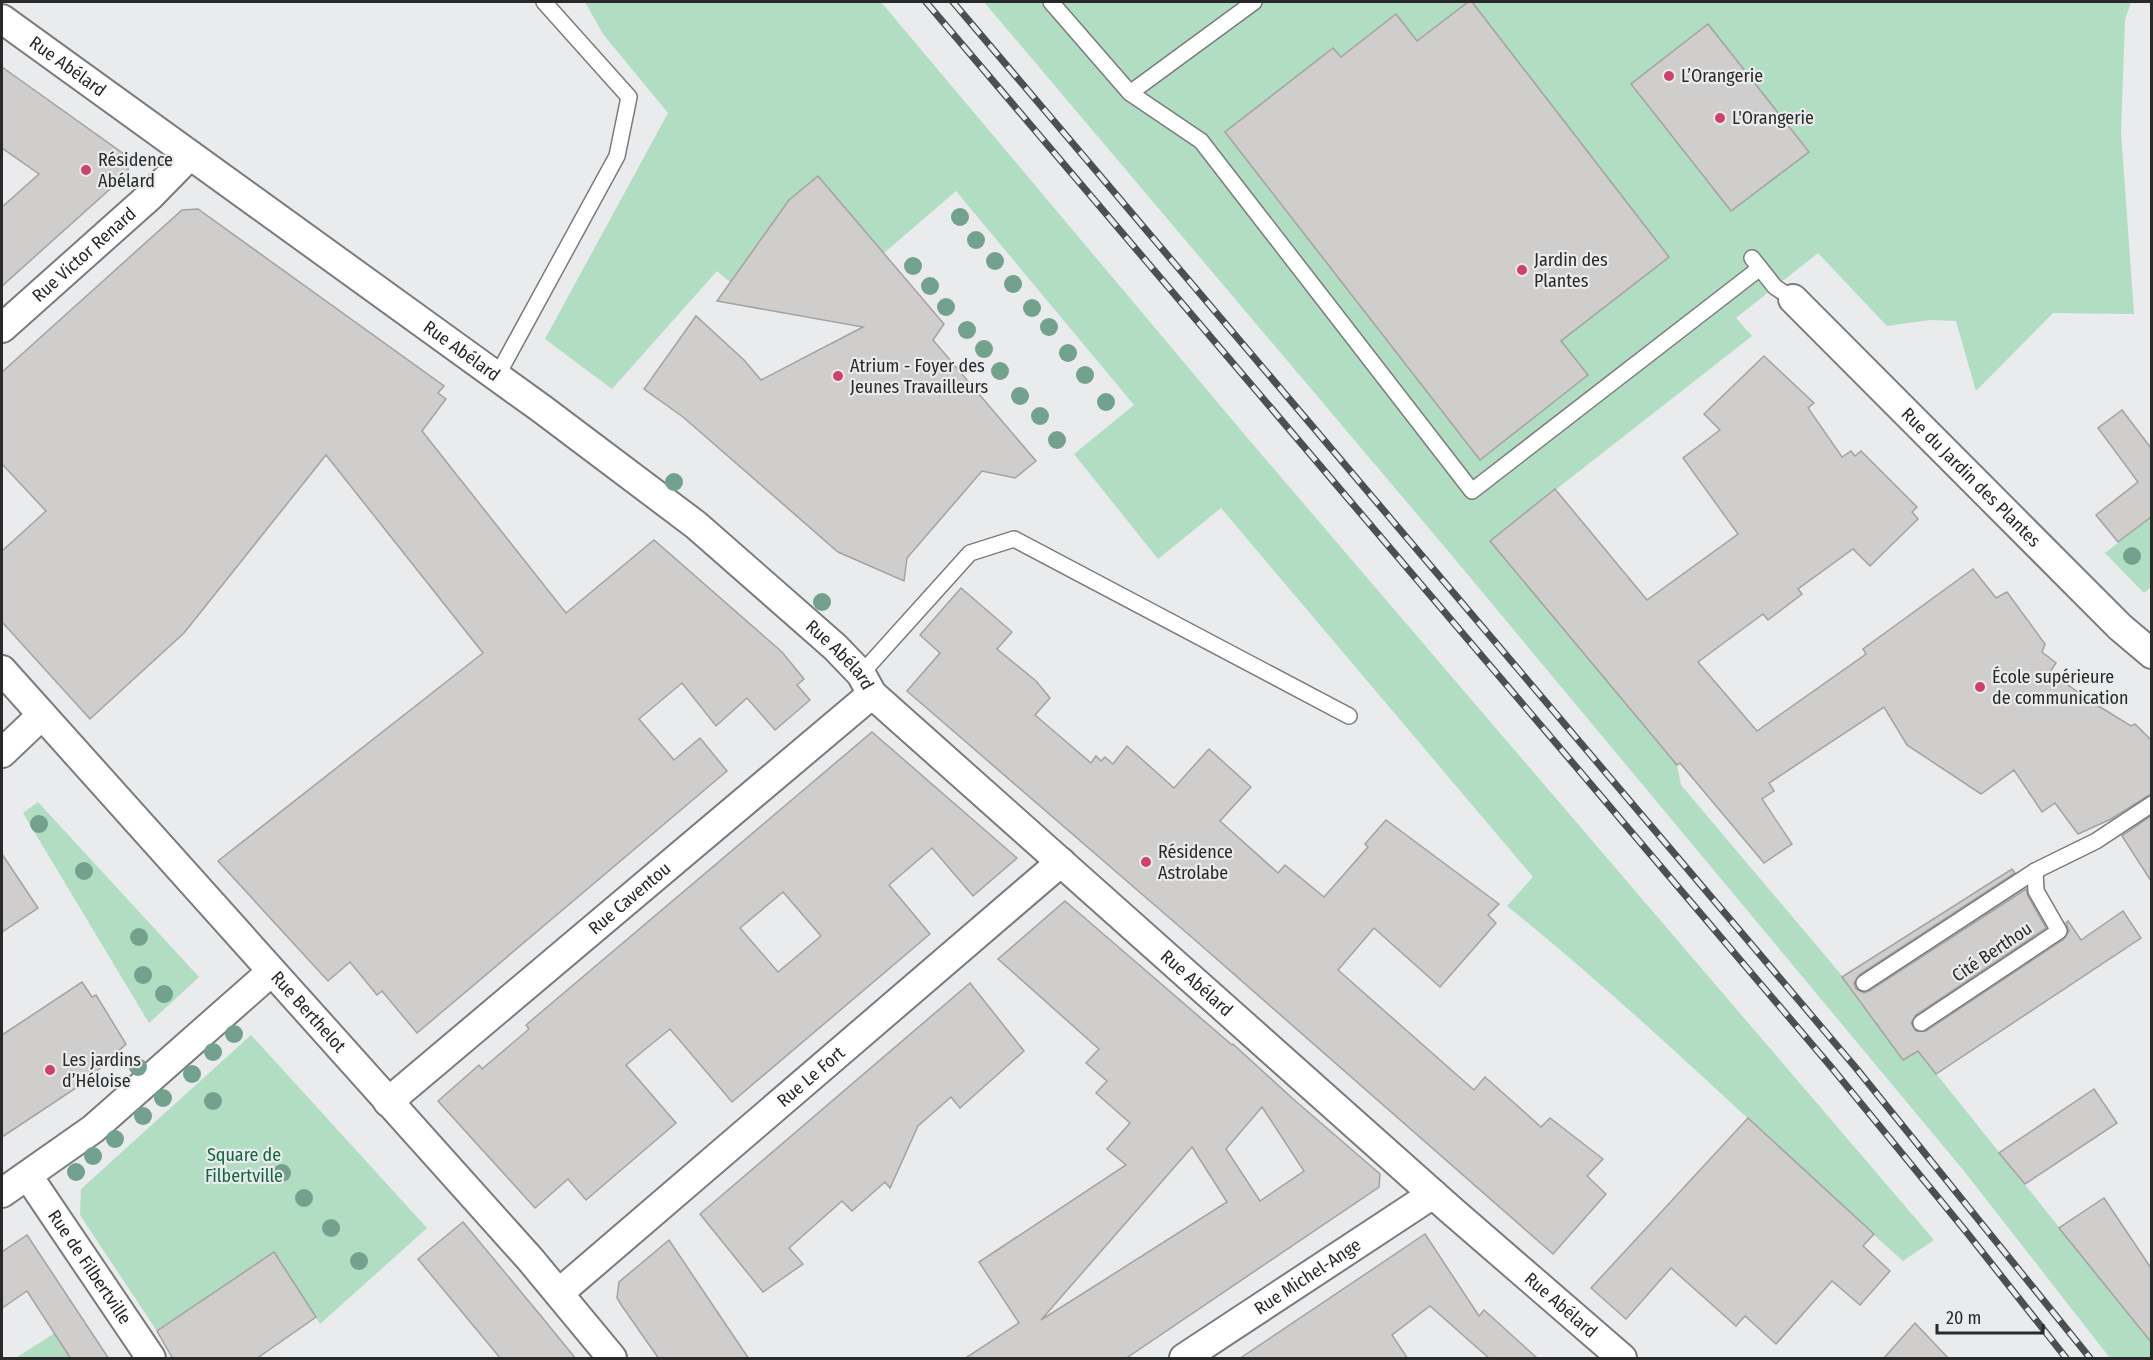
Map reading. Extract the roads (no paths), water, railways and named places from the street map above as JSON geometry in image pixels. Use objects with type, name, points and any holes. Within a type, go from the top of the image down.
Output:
[{"type":"street","name":"Rue Abélard","points":[[2,19],[497,376],[696,525],[835,647],[867,684],[1061,862],[1433,1194],[1622,1359]]},
{"type":"street","name":"Rue Victor Renard","points":[[2,328],[150,196],[190,155]]},
{"type":"street","name":"Rue du Jardin des Plantes","points":[[1793,299],[2120,627],[2151,654]]},
{"type":"street","name":"Rue Berthelot","points":[[2,670],[559,1293],[612,1359]]},
{"type":"street","name":"Rue Caventou","points":[[388,1102],[867,684]]},
{"type":"street","points":[[2,753],[42,715]]},
{"type":"street","name":"Rue Le Fort","points":[[559,1293],[1061,862]]},
{"type":"street","points":[[2,1193],[93,1128],[271,972]]},
{"type":"street","name":"Rue de Filbertville","points":[[28,1176],[151,1359]]},
{"type":"street","name":"Rue Michel-Ange","points":[[1184,1359],[1433,1194]]},
{"type":"lane","points":[[497,376],[617,156],[629,97],[544,2]]},
{"type":"lane","points":[[1051,2],[1130,93],[1201,141],[1472,491],[1756,263],[1775,287],[1793,299]]},
{"type":"lane","points":[[1130,93],[1254,2]]},
{"type":"lane","points":[[867,684],[970,554],[1014,539],[1348,716]]},
{"type":"lane","points":[[1864,983],[2035,871],[2096,841],[2151,804]]},
{"type":"lane","name":"Cité Berthou","points":[[1922,1023],[2059,931],[2036,891],[2035,871]]},
{"type":"railway","points":[[926,2],[1832,1068],[2066,1358]]},
{"type":"railway","points":[[953,2],[1856,1068],[2090,1358]]},
{"type":"place","name":"L’Orangerie","points":[[1669,76]]},
{"type":"place","name":"L'Orangerie","points":[[1720,118]]},
{"type":"place","name":"Résidence Abélard","points":[[86,170]]},
{"type":"place","name":"Jardin des Plantes","points":[[1522,270]]},
{"type":"place","name":"Atrium - Foyer des Jeunes Travailleurs","points":[[838,376]]},
{"type":"place","name":"École supérieure de communication","points":[[1980,687]]},
{"type":"place","name":"Résidence Astrolabe","points":[[1146,862]]},
{"type":"place","name":"Les jardins d’Héloise","points":[[50,1070]]},
{"type":"park label","name":"Square de Filbertville","points":[[244,1165]]}]
